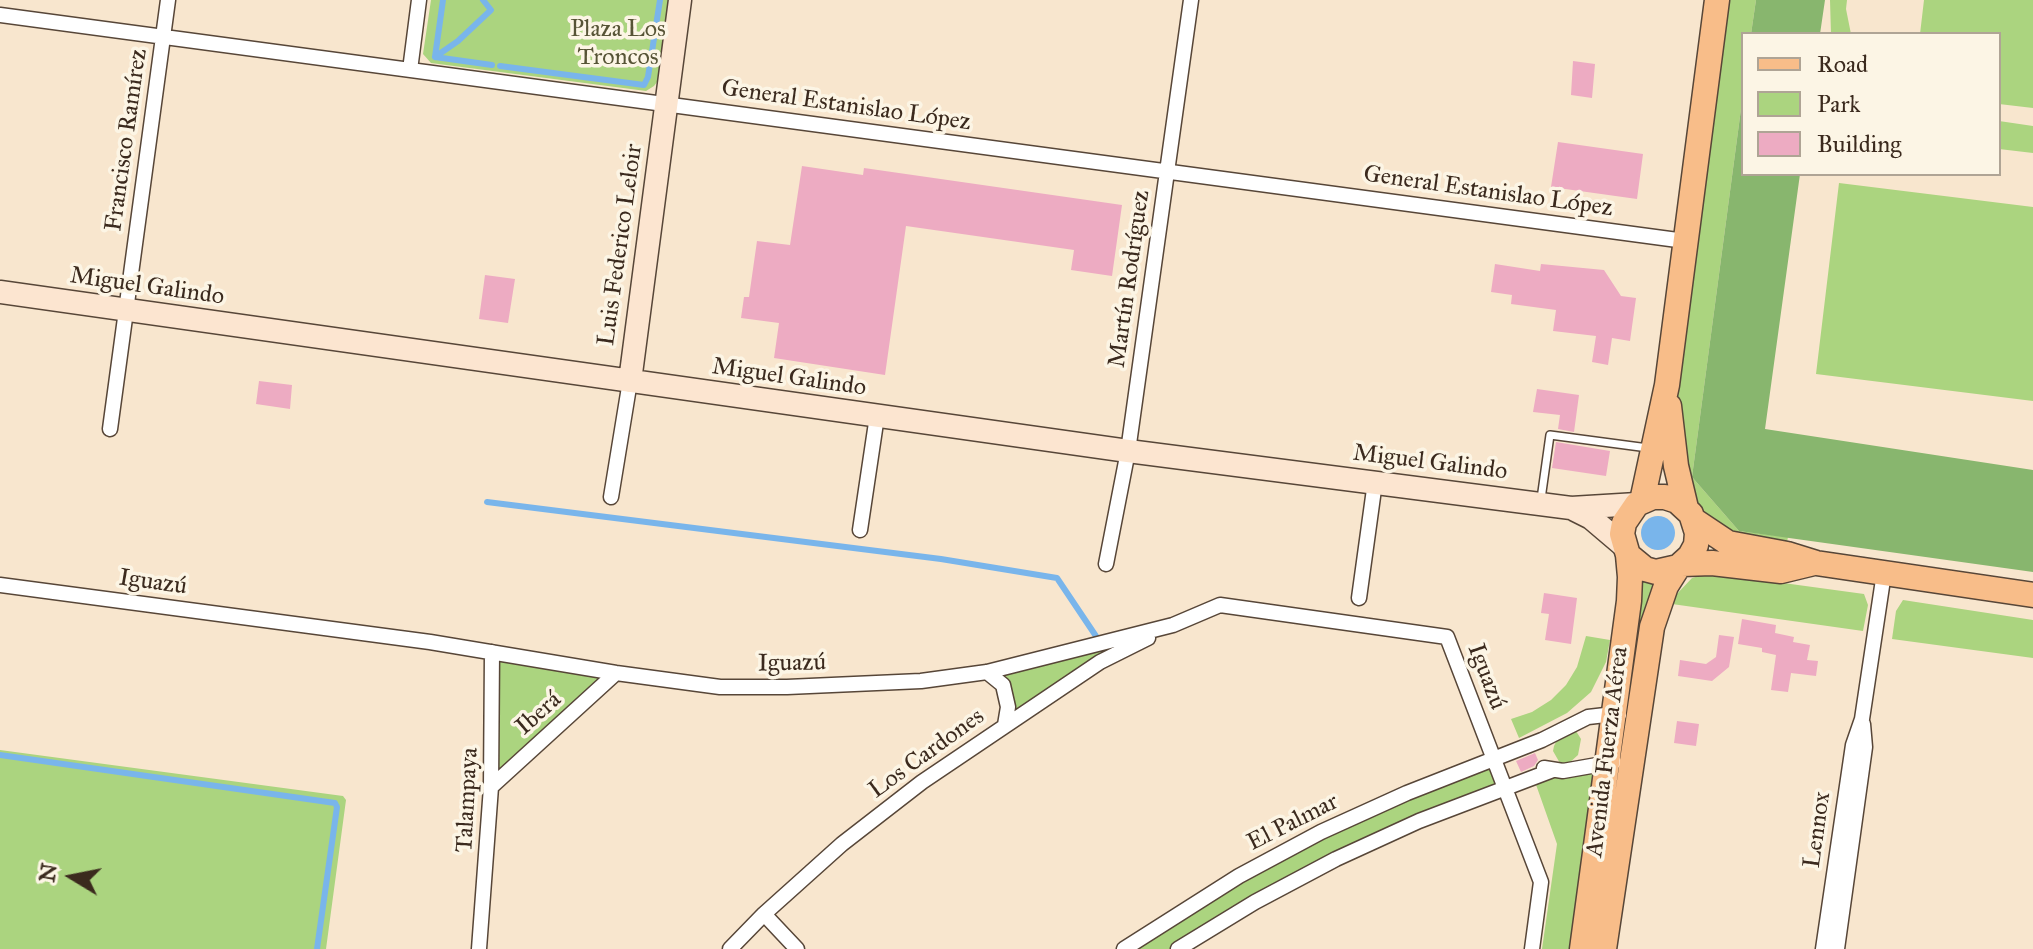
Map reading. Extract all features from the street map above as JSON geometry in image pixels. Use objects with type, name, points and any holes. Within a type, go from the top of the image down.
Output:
[{"type":"main road","name":"Luis Federico Leloir","points":[[630,381],[680,0]]},
{"type":"main road","name":"Avenida Fuerza Aérea","points":[[1604,949],[1632,759],[1626,718],[1629,601],[1624,523],[1639,502],[1666,388],[1717,0]]},
{"type":"main road","name":"Miguel Galindo","points":[[0,292],[1128,451],[1571,508],[1593,509],[1639,502]]},
{"type":"main road","name":"Avenida Fuerza Aérea","points":[[1582,949],[1607,763],[1626,718],[1666,586],[1696,545],[1691,514],[1674,457],[1666,388]]},
{"type":"main road","points":[[1639,502],[1665,497],[1728,543],[1816,563],[2033,595]]},
{"type":"main road","name":"Miguel Galindo","points":[[1571,508],[1591,518],[1626,550]]},
{"type":"main road","points":[[1626,550],[1645,569],[1667,571],[1680,566],[1712,563],[1781,571],[1816,563]]},
{"type":"street","name":"Francisco Ramírez","points":[[110,429],[168,0]]},
{"type":"street","points":[[410,70],[419,0]]},
{"type":"street","name":"Martín Rodríguez","points":[[1106,564],[1128,451],[1191,0]]},
{"type":"street","name":"General Estanislao López","points":[[0,15],[1685,241]]},
{"type":"street","name":"Luis Federico Leloir","points":[[611,497],[630,381]]},
{"type":"street","points":[[860,530],[877,416]]},
{"type":"street","points":[[1359,598],[1375,482]]},
{"type":"street","name":"Lennox","points":[[1823,949],[1853,745],[1862,719],[1884,573]]},
{"type":"street","name":"Iguazú","points":[[0,585],[492,652],[720,687],[921,681],[987,672],[1173,625],[1220,605],[1447,637],[1494,759]]},
{"type":"street","name":"Los Cardones","points":[[730,949],[842,844],[899,800],[1100,662],[1173,625]]},
{"type":"street","name":"Talampaya","points":[[479,949],[491,787],[492,652]]},
{"type":"street","points":[[987,672],[1003,685],[1008,707],[1005,725]]},
{"type":"street","name":"Iberá","points":[[491,787],[616,673]]},
{"type":"street","name":"El Palmar","points":[[1124,949],[1239,876],[1321,832],[1407,793],[1542,740],[1588,717],[1626,718]]},
{"type":"street","name":"Lennox","points":[[1837,949],[1865,747],[1862,719]]},
{"type":"street","name":"El Palmar","points":[[1494,759],[1511,746],[1530,739],[1542,740]]},
{"type":"street","points":[[1494,759],[1541,882],[1532,949]]},
{"type":"street","points":[[1505,788],[1541,768],[1563,771],[1632,759]]},
{"type":"street","points":[[1178,949],[1255,902],[1336,859],[1419,821],[1553,770]]},
{"type":"street","points":[[764,914],[797,949]]},
{"type":"lane","points":[[1540,503],[1550,435],[1654,449]]},
{"type":"green space","name":"Plaza Los Troncos","points":[[431,0],[670,0],[660,78],[646,91],[431,63],[423,54]]},
{"type":"green space","points":[[1727,0],[1756,0],[1751,32],[1741,32],[1741,109],[1692,477],[1739,531],[1788,537],[1785,552],[1758,545],[1701,516],[1678,444],[1677,396]]},
{"type":"green space","points":[[1756,0],[1825,0],[1820,32],[1751,32]]},
{"type":"green space","points":[[1830,0],[1847,0],[1851,32],[1831,32]]},
{"type":"green space","points":[[1924,0],[2033,0],[2033,108],[2001,104],[2001,32],[1920,32]]},
{"type":"green space","points":[[1741,109],[1741,176],[1800,176],[1765,429],[2033,470],[2033,572],[1739,531],[1692,477]]},
{"type":"green space","points":[[2001,121],[2033,126],[2033,153],[2001,149]]},
{"type":"green space","points":[[1839,183],[2033,207],[2033,401],[1816,374]]},
{"type":"green space","points":[[1710,573],[1864,594],[1868,605],[1863,631],[1672,604],[1674,597],[1692,578]]},
{"type":"green space","points":[[1630,577],[1666,586],[1604,949],[1542,949],[1557,844],[1534,779],[1607,763]]},
{"type":"green space","points":[[1903,600],[2033,620],[2033,658],[1892,639],[1896,611]]},
{"type":"green space","points":[[1173,625],[1005,725],[1008,707],[987,672]]},
{"type":"green space","points":[[1586,636],[1610,640],[1606,662],[1591,692],[1567,713],[1519,738],[1511,719],[1532,712],[1551,700],[1566,685],[1577,667]]},
{"type":"green space","points":[[492,652],[616,673],[492,787]]},
{"type":"green space","points":[[1576,731],[1581,739],[1578,755],[1568,764],[1561,765],[1553,751],[1554,746]]},
{"type":"green space","points":[[0,750],[343,796],[346,800],[326,949],[0,949]]},
{"type":"green space","points":[[1494,759],[1505,788],[1419,821],[1178,949],[1124,949],[1239,876]]},
{"type":"water","points":[[1658,516],[1670,521],[1675,533],[1670,545],[1658,550],[1646,545],[1641,533],[1646,521]]},
{"type":"building","points":[[1573,61],[1595,64],[1592,98],[1571,95]]},
{"type":"building","points":[[1558,142],[1643,154],[1637,199],[1551,187]]},
{"type":"building","points":[[802,166],[863,175],[864,168],[1122,205],[1112,276],[1071,270],[1074,250],[906,226],[885,375],[774,358],[779,323],[741,318],[744,297],[749,297],[757,241],[790,245]]},
{"type":"building","points":[[1495,264],[1540,271],[1541,264],[1604,270],[1621,296],[1636,298],[1630,341],[1612,338],[1608,365],[1592,362],[1596,336],[1553,331],[1556,310],[1511,304],[1512,295],[1491,292]]},
{"type":"building","points":[[485,275],[515,279],[508,323],[479,319]]},
{"type":"building","points":[[259,381],[292,385],[290,409],[256,404]]},
{"type":"building","points":[[1537,389],[1579,395],[1574,432],[1558,429],[1560,415],[1533,412]]},
{"type":"building","points":[[1556,442],[1610,451],[1606,476],[1552,468]]},
{"type":"building","points":[[1544,593],[1577,598],[1571,644],[1545,640],[1549,614],[1541,613]]},
{"type":"building","points":[[1742,619],[1776,625],[1775,633],[1794,637],[1793,642],[1810,645],[1807,660],[1818,661],[1816,676],[1791,673],[1788,692],[1771,690],[1776,655],[1762,652],[1762,648],[1738,644]]},
{"type":"building","points":[[1719,635],[1734,637],[1729,667],[1712,681],[1678,676],[1680,660],[1706,664],[1716,657]]},
{"type":"building","points":[[1677,721],[1699,724],[1696,746],[1674,743]]},
{"type":"building","points":[[1535,753],[1538,760],[1534,766],[1521,772],[1516,761]]},
{"type":"waterway","points":[[435,57],[443,0]]},
{"type":"waterway","points":[[435,57],[458,41],[491,10],[483,0]]},
{"type":"waterway","points":[[500,66],[644,85],[648,77],[660,0]]},
{"type":"waterway","points":[[435,57],[492,65]]},
{"type":"waterway","points":[[487,502],[941,559],[1057,578],[1110,657]]},
{"type":"waterway","points":[[0,755],[335,803],[337,807],[317,949]]}]
